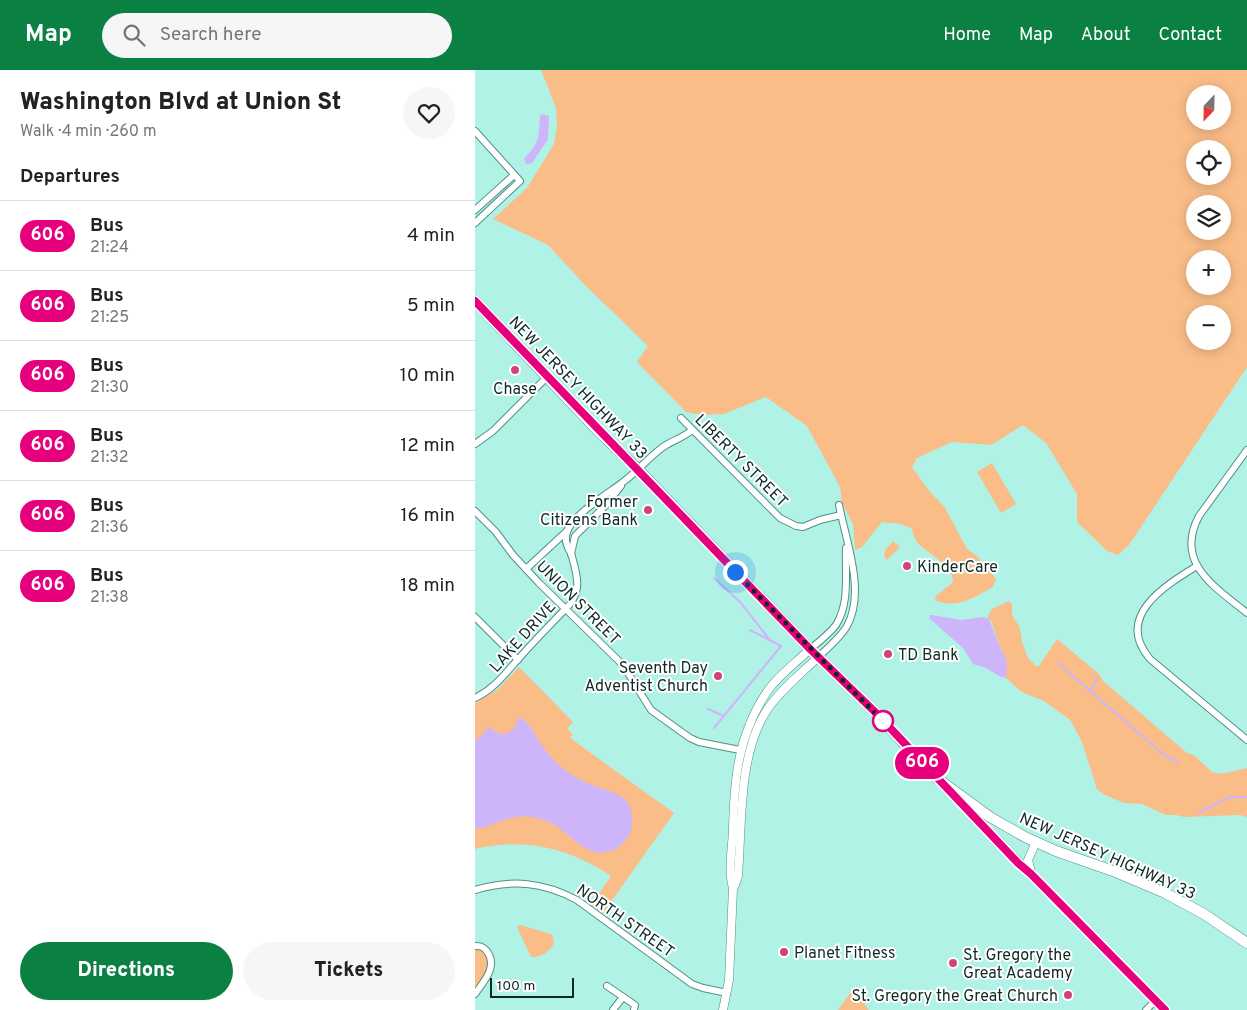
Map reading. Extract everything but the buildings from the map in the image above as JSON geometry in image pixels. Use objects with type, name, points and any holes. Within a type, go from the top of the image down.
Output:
[{"type":"main road","name":"NEW JERSEY HIGHWAY 33","points":[[475,301],[935,776],[990,817],[1036,842],[1165,893],[1204,914],[1247,943]]},
{"type":"street","points":[[475,131],[521,182],[475,223]]},
{"type":"street","points":[[475,210],[515,175]]},
{"type":"street","points":[[475,444],[493,431],[547,377]]},
{"type":"street","name":"LIBERTY STREET","points":[[681,418],[772,510],[789,523],[803,526],[841,515]]},
{"type":"street","points":[[526,568],[567,531],[573,522],[592,504],[623,482],[663,447],[685,436],[692,430]]},
{"type":"street","points":[[1247,450],[1195,523],[1191,540],[1197,566],[1211,584],[1247,613]]},
{"type":"street","points":[[571,554],[575,536],[605,506],[623,482]]},
{"type":"street","points":[[733,888],[738,876],[747,758],[757,730],[767,710],[782,692],[842,633],[853,612],[855,593],[853,570],[839,505]]},
{"type":"street","name":"UNION STREET","points":[[475,511],[496,532],[513,555],[623,665],[651,710],[691,738],[740,750]]},
{"type":"street","name":"LAKE DRIVE","points":[[475,698],[498,684],[573,600],[578,587],[571,554],[567,548],[567,531]]},
{"type":"street","points":[[723,1010],[730,966],[733,888],[731,876],[733,808],[735,776],[740,750],[757,707],[770,688],[832,630],[842,614],[845,592],[846,539]]},
{"type":"street","points":[[1197,566],[1183,574],[1147,603],[1139,616],[1138,640],[1150,659],[1247,740]]},
{"type":"street","points":[[475,617],[518,660]]},
{"type":"street","points":[[740,750],[751,746]]},
{"type":"street","points":[[740,750],[747,758]]},
{"type":"street","points":[[935,776],[1018,863],[1165,1010]]},
{"type":"street","points":[[1031,874],[1028,860],[1036,842]]},
{"type":"street","name":"NORTH STREET","points":[[475,890],[507,883],[519,883],[535,884],[561,892],[577,900],[692,984],[727,993]]},
{"type":"street","points":[[475,946],[483,947],[488,952],[491,967],[475,994]]},
{"type":"street","points":[[607,986],[635,1005],[634,1010]]},
{"type":"street","points":[[613,1010],[623,997]]},
{"type":"street","points":[[1146,1010],[1156,1000]]},
{"type":"shaded area","points":[[541,70],[1247,70],[1247,367],[1129,545],[1118,555],[1107,551],[1077,522],[1077,494],[1046,443],[1023,425],[991,445],[952,442],[917,458],[912,467],[929,491],[944,506],[967,549],[978,557],[996,579],[993,587],[979,595],[958,603],[943,603],[935,600],[936,596],[953,582],[952,576],[945,565],[917,542],[911,528],[900,524],[882,522],[862,547],[855,550],[853,524],[842,503],[840,487],[807,426],[766,397],[724,414],[703,415],[686,412],[637,362],[648,346],[585,285],[548,245],[493,219],[527,188],[554,144],[557,126],[556,108]]},
{"type":"shaded area","points":[[540,115],[549,116],[548,139],[532,163],[526,164],[524,158],[538,139]]},
{"type":"shaded area","points":[[992,463],[1016,504],[1001,513],[977,472]]},
{"type":"shaded area","points":[[893,541],[900,547],[887,560],[884,556],[885,550]]},
{"type":"shaded area","points":[[1009,601],[1012,604],[1012,615],[1020,628],[1022,642],[1028,658],[1036,666],[1039,666],[1057,639],[1187,753],[1194,755],[1212,772],[1221,774],[1247,768],[1247,817],[1240,815],[1184,817],[1166,815],[1142,804],[1124,803],[1103,794],[1097,789],[1082,742],[1070,720],[1044,701],[1022,692],[1006,678],[1006,658],[1001,650],[991,621],[987,618],[992,609]]},
{"type":"shaded area","points":[[930,615],[962,620],[982,617],[989,619],[1006,658],[1006,678],[973,664],[963,648],[929,618]]},
{"type":"shaded area","points":[[519,667],[573,722],[567,729],[573,734],[570,738],[674,813],[603,913],[591,905],[611,876],[579,858],[563,852],[529,845],[511,844],[475,849],[475,703],[497,690]]},
{"type":"shaded area","points":[[518,717],[528,724],[546,752],[564,769],[583,781],[621,796],[626,800],[632,813],[632,828],[626,840],[611,852],[608,850],[606,853],[590,850],[553,824],[531,817],[516,817],[475,829],[475,741],[488,727],[500,734],[510,731],[515,727]]},
{"type":"shaded area","points":[[520,925],[551,934],[554,943],[552,947],[540,956],[531,957],[517,927]]},
{"type":"shaded area","points":[[475,946],[483,947],[491,967],[475,994]]},
{"type":"shaded area","points":[[853,989],[869,1010],[838,1010]]},
{"type":"waterway","points":[[714,578],[741,603],[769,639]]},
{"type":"waterway","points":[[714,728],[781,646],[750,630]]},
{"type":"waterway","points":[[1058,663],[1164,755],[1179,763]]},
{"type":"waterway","points":[[1091,690],[1097,679]]},
{"type":"waterway","points":[[708,709],[724,716]]},
{"type":"waterway","points":[[1199,813],[1229,797],[1247,797]]},
{"type":"bus line","name":"606","points":[[475,301],[735,572],[874,711],[1018,863],[1165,1010]]},
{"type":"place","name":"Chase","points":[[515,370]]},
{"type":"place","name":"Former Citizens Bank","points":[[648,510]]},
{"type":"place","name":"KinderCare","points":[[907,566]]},
{"type":"place","name":"TD Bank","points":[[888,654]]},
{"type":"place","name":"Seventh Day Adventist Church","points":[[718,676]]},
{"type":"place","name":"Planet Fitness","points":[[784,952]]},
{"type":"place","name":"St. Gregory the Great Academy","points":[[953,963]]},
{"type":"place","name":"St. Gregory the Great Church","points":[[1068,995]]},
{"type":"route","points":[[735,572],[886,724],[883,721]]}]
